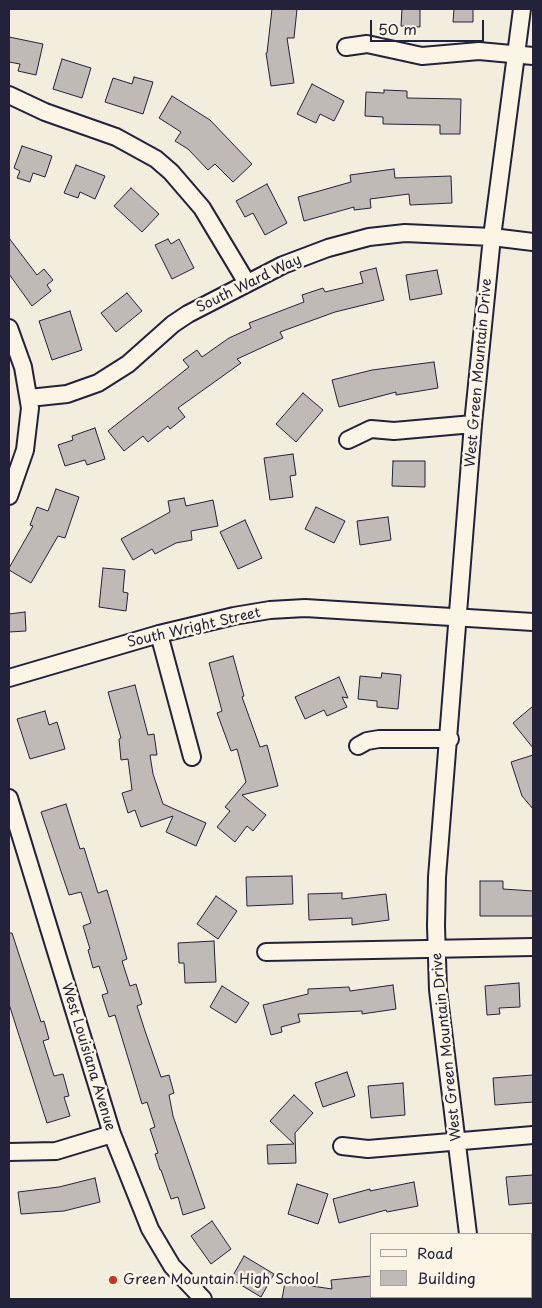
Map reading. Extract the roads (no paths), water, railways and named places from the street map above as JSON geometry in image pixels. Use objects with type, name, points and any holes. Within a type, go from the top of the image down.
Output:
[{"type":"street","name":"West Green Mountain Drive","points":[[468,1233],[438,990],[436,950],[437,877],[450,740],[473,424],[492,237],[522,9]]},
{"type":"street","points":[[346,47],[367,44],[404,54],[435,56],[479,52],[533,56]]},
{"type":"street","points":[[9,95],[45,112],[116,137],[156,158],[171,172],[202,208],[247,283]]},
{"type":"street","name":"South Ward Way","points":[[29,398],[67,394],[98,383],[128,364],[172,324],[207,303],[307,255],[369,237],[405,233],[492,237],[533,242]]},
{"type":"street","points":[[9,328],[19,354],[29,398],[25,450],[9,496]]},
{"type":"street","points":[[348,440],[371,429],[394,431],[473,424]]},
{"type":"street","name":"South Wright Street","points":[[9,678],[159,634],[234,616],[279,609],[305,608],[533,622]]},
{"type":"street","points":[[159,634],[192,757]]},
{"type":"street","points":[[358,746],[367,741],[379,739],[450,740]]},
{"type":"street","name":"West Louisiana Avenue","points":[[9,798],[112,1134],[150,1229],[172,1266],[203,1299]]},
{"type":"street","points":[[266,952],[533,947]]},
{"type":"street","points":[[9,1152],[56,1151],[112,1134]]},
{"type":"street","points":[[342,1146],[368,1150],[533,1135]]},
{"type":"place","name":"Green Mountain High School","points":[[113,1280]]}]
